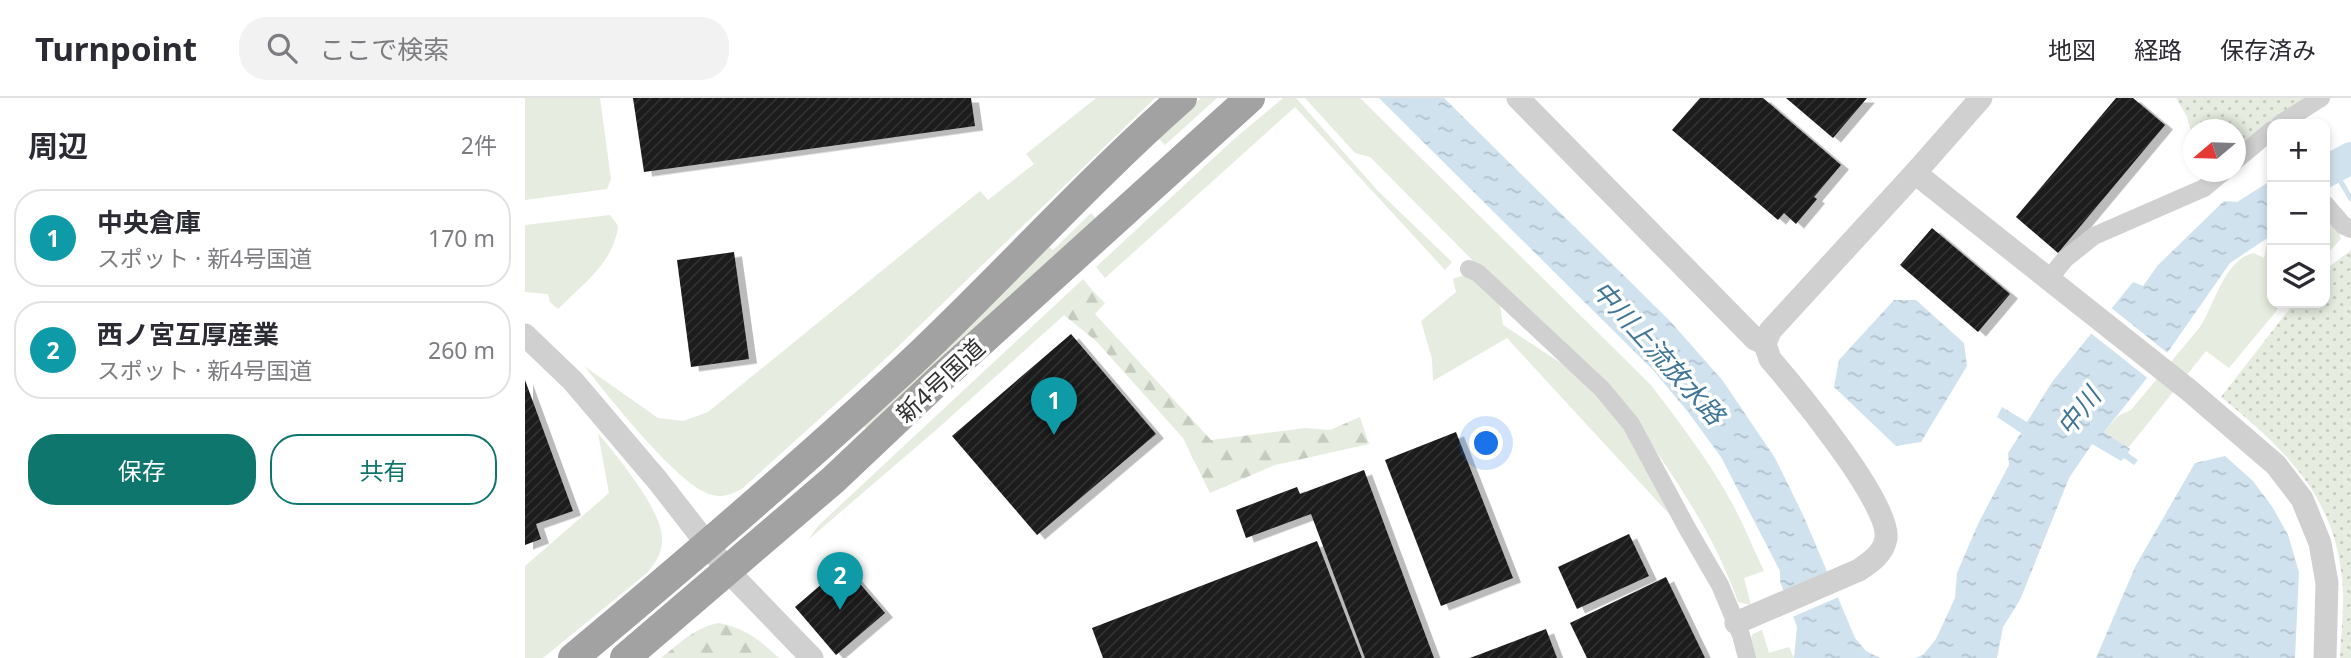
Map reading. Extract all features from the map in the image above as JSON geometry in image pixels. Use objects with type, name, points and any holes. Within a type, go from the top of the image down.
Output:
[{"type":"highway","name":"新4号国道","points":[[573,658],[708,546],[913,361],[1182,98]]},
{"type":"highway","name":"新4号国道","points":[[625,658],[833,480],[952,368],[1250,98]]},
{"type":"street","points":[[1518,98],[1755,339],[1765,344]]},
{"type":"street","points":[[1746,619],[1860,570],[1876,557],[1883,548],[1886,537],[1881,513],[1835,441],[1770,359],[1765,344],[1770,331],[1981,98]]},
{"type":"street","points":[[2288,119],[2321,98]]},
{"type":"street","points":[[2246,152],[2267,134]]},
{"type":"street","points":[[1915,173],[2190,391],[2276,465],[2302,499],[2320,543],[2327,583],[2325,658]]},
{"type":"street","points":[[2057,286],[2065,259],[2094,236],[2204,188],[2211,182]]},
{"type":"street","points":[[2330,211],[2344,226],[2351,229]]},
{"type":"street","points":[[1469,269],[1478,274],[1602,389],[1631,424],[1686,528],[1720,585],[1746,619],[1747,658]]},
{"type":"street","points":[[525,335],[573,381],[658,481],[728,570],[812,658]]},
{"type":"green space","points":[[525,98],[600,98],[611,179],[607,189],[525,200]]},
{"type":"green space","points":[[1096,98],[1155,98],[881,363],[740,490],[717,496],[699,489],[682,476],[626,418],[584,366],[658,418],[683,421],[708,412],[980,191],[988,200],[1034,164],[1026,154]]},
{"type":"green space","points":[[1201,98],[1217,98],[1165,145],[1157,137]]},
{"type":"green space","points":[[1283,98],[1296,98],[1377,190],[1452,262],[1445,270],[1295,107],[1105,278],[1096,267],[1232,141]]},
{"type":"green space","points":[[1305,98],[1360,98],[1650,384],[1710,467],[1747,533],[1764,571],[1744,578],[1751,605],[1738,602],[1708,534],[1642,431],[1370,157],[1355,153]]},
{"type":"green space","points":[[2176,98],[2304,98],[2278,119],[2267,119],[2267,128],[2246,146],[2246,119],[2187,117]]},
{"type":"green space","points":[[1091,213],[1100,222],[867,430],[862,424],[1044,243],[1053,250]]},
{"type":"green space","points":[[610,215],[618,226],[610,251],[596,272],[558,309],[550,302],[548,294],[525,292],[525,225]]},
{"type":"green space","points":[[2330,219],[2337,228],[2341,239],[2330,251]]},
{"type":"green space","points":[[2267,243],[2267,308],[2279,308],[2229,368],[2206,351],[2128,448],[2104,432],[2118,416],[2131,410],[2200,327],[2221,284],[2235,264],[2254,253],[2264,258]]},
{"type":"green space","points":[[2351,250],[2351,658],[2340,658],[2342,578],[2337,548],[2328,521],[2316,497],[2284,454],[2221,397],[2290,308],[2330,308],[2330,266]]},
{"type":"green space","points":[[1464,275],[1479,283],[1500,305],[1503,325],[1576,373],[1622,423],[1669,514],[1507,338],[1433,381],[1432,359],[1421,321],[1456,292],[1453,279]]},
{"type":"green space","points":[[1083,279],[1092,290],[808,540],[818,526]]},
{"type":"green space","points":[[1092,290],[1105,303],[1095,314],[1211,440],[1305,428],[1330,430],[1360,417],[1369,444],[1275,465],[1210,493],[1183,438],[1096,341],[1064,315]]},
{"type":"green space","points":[[598,433],[637,484],[655,514],[662,539],[660,553],[647,573],[543,658],[525,658],[525,566],[609,493]]},
{"type":"green space","points":[[719,623],[752,636],[779,658],[661,658],[695,632]]},
{"type":"green space","points":[[1762,630],[1769,653],[1789,647],[1794,658],[1756,658],[1751,638]]},
{"type":"water","name":"中川上流放水路","points":[[1379,98],[1444,98],[1670,321],[1723,381],[1775,458],[1804,517],[1855,638],[1866,651],[1880,658],[1794,658],[1797,627],[1780,581],[1780,571],[1721,457],[1688,412],[1653,370]]},
{"type":"water","points":[[2267,183],[2267,238],[2230,263],[2170,349],[2104,432],[2130,449],[2128,453],[2138,460],[2134,465],[2124,458],[2121,461],[2092,444],[2069,478],[2020,600],[2003,627],[1997,658],[1915,658],[1923,655],[1936,639],[1955,598],[1957,573],[1978,524],[2009,465],[2008,453],[2021,433],[1997,417],[2002,407],[2027,422],[2052,382],[2133,282],[2143,286],[2158,265],[2224,201],[2237,202]]},
{"type":"water","points":[[1894,300],[1916,300],[1964,343],[1967,366],[1921,442],[1896,446],[1834,387],[1839,360]]},
{"type":"water","points":[[2225,456],[2253,481],[2288,535],[2299,572],[2295,658],[2096,658],[2136,565],[2195,463]]},
{"type":"pier","points":[[2109,306],[2170,355],[2150,380],[2088,331]]},
{"type":"pier","points":[[1830,570],[1841,596],[1790,618],[1780,592]]},
{"type":"building","points":[[633,98],[971,98],[975,126],[644,172]]},
{"type":"building","points":[[1700,98],[1763,98],[1841,165],[1796,224],[1784,213],[1778,220],[1672,130]]},
{"type":"building","points":[[1786,98],[1867,98],[1833,138]]},
{"type":"building","points":[[2116,98],[2133,98],[2165,125],[2058,253],[2016,217]]},
{"type":"building","points":[[1932,228],[2010,294],[1978,332],[1900,265]]},
{"type":"building","points":[[734,252],[749,359],[691,367],[677,260]]},
{"type":"building","points":[[1071,334],[1156,434],[1037,535],[952,436]]},
{"type":"building","points":[[525,380],[573,511],[536,524],[541,539],[525,545]]},
{"type":"building","points":[[1456,432],[1513,578],[1441,606],[1385,460]]},
{"type":"building","points":[[1364,470],[1434,658],[1365,658],[1311,514],[1246,538],[1236,510],[1297,487],[1300,494]]},
{"type":"building","points":[[1629,534],[1649,576],[1577,609],[1558,567]]},
{"type":"building","points":[[1317,541],[1362,658],[1103,658],[1092,628]]},
{"type":"building","points":[[844,565],[885,613],[836,655],[795,607]]},
{"type":"building","points":[[1666,577],[1705,658],[1587,658],[1570,623]]},
{"type":"building","points":[[1546,629],[1557,658],[1470,658]]},
{"type":"waterway","name":"中川","points":[[2330,169],[2351,158]]},
{"type":"waterway","points":[[2332,167],[2351,199]]},
{"type":"place","name":"中央倉庫","points":[[1054,435]]},
{"type":"place","name":"西ノ宮互厚産業","points":[[840,610]]}]
